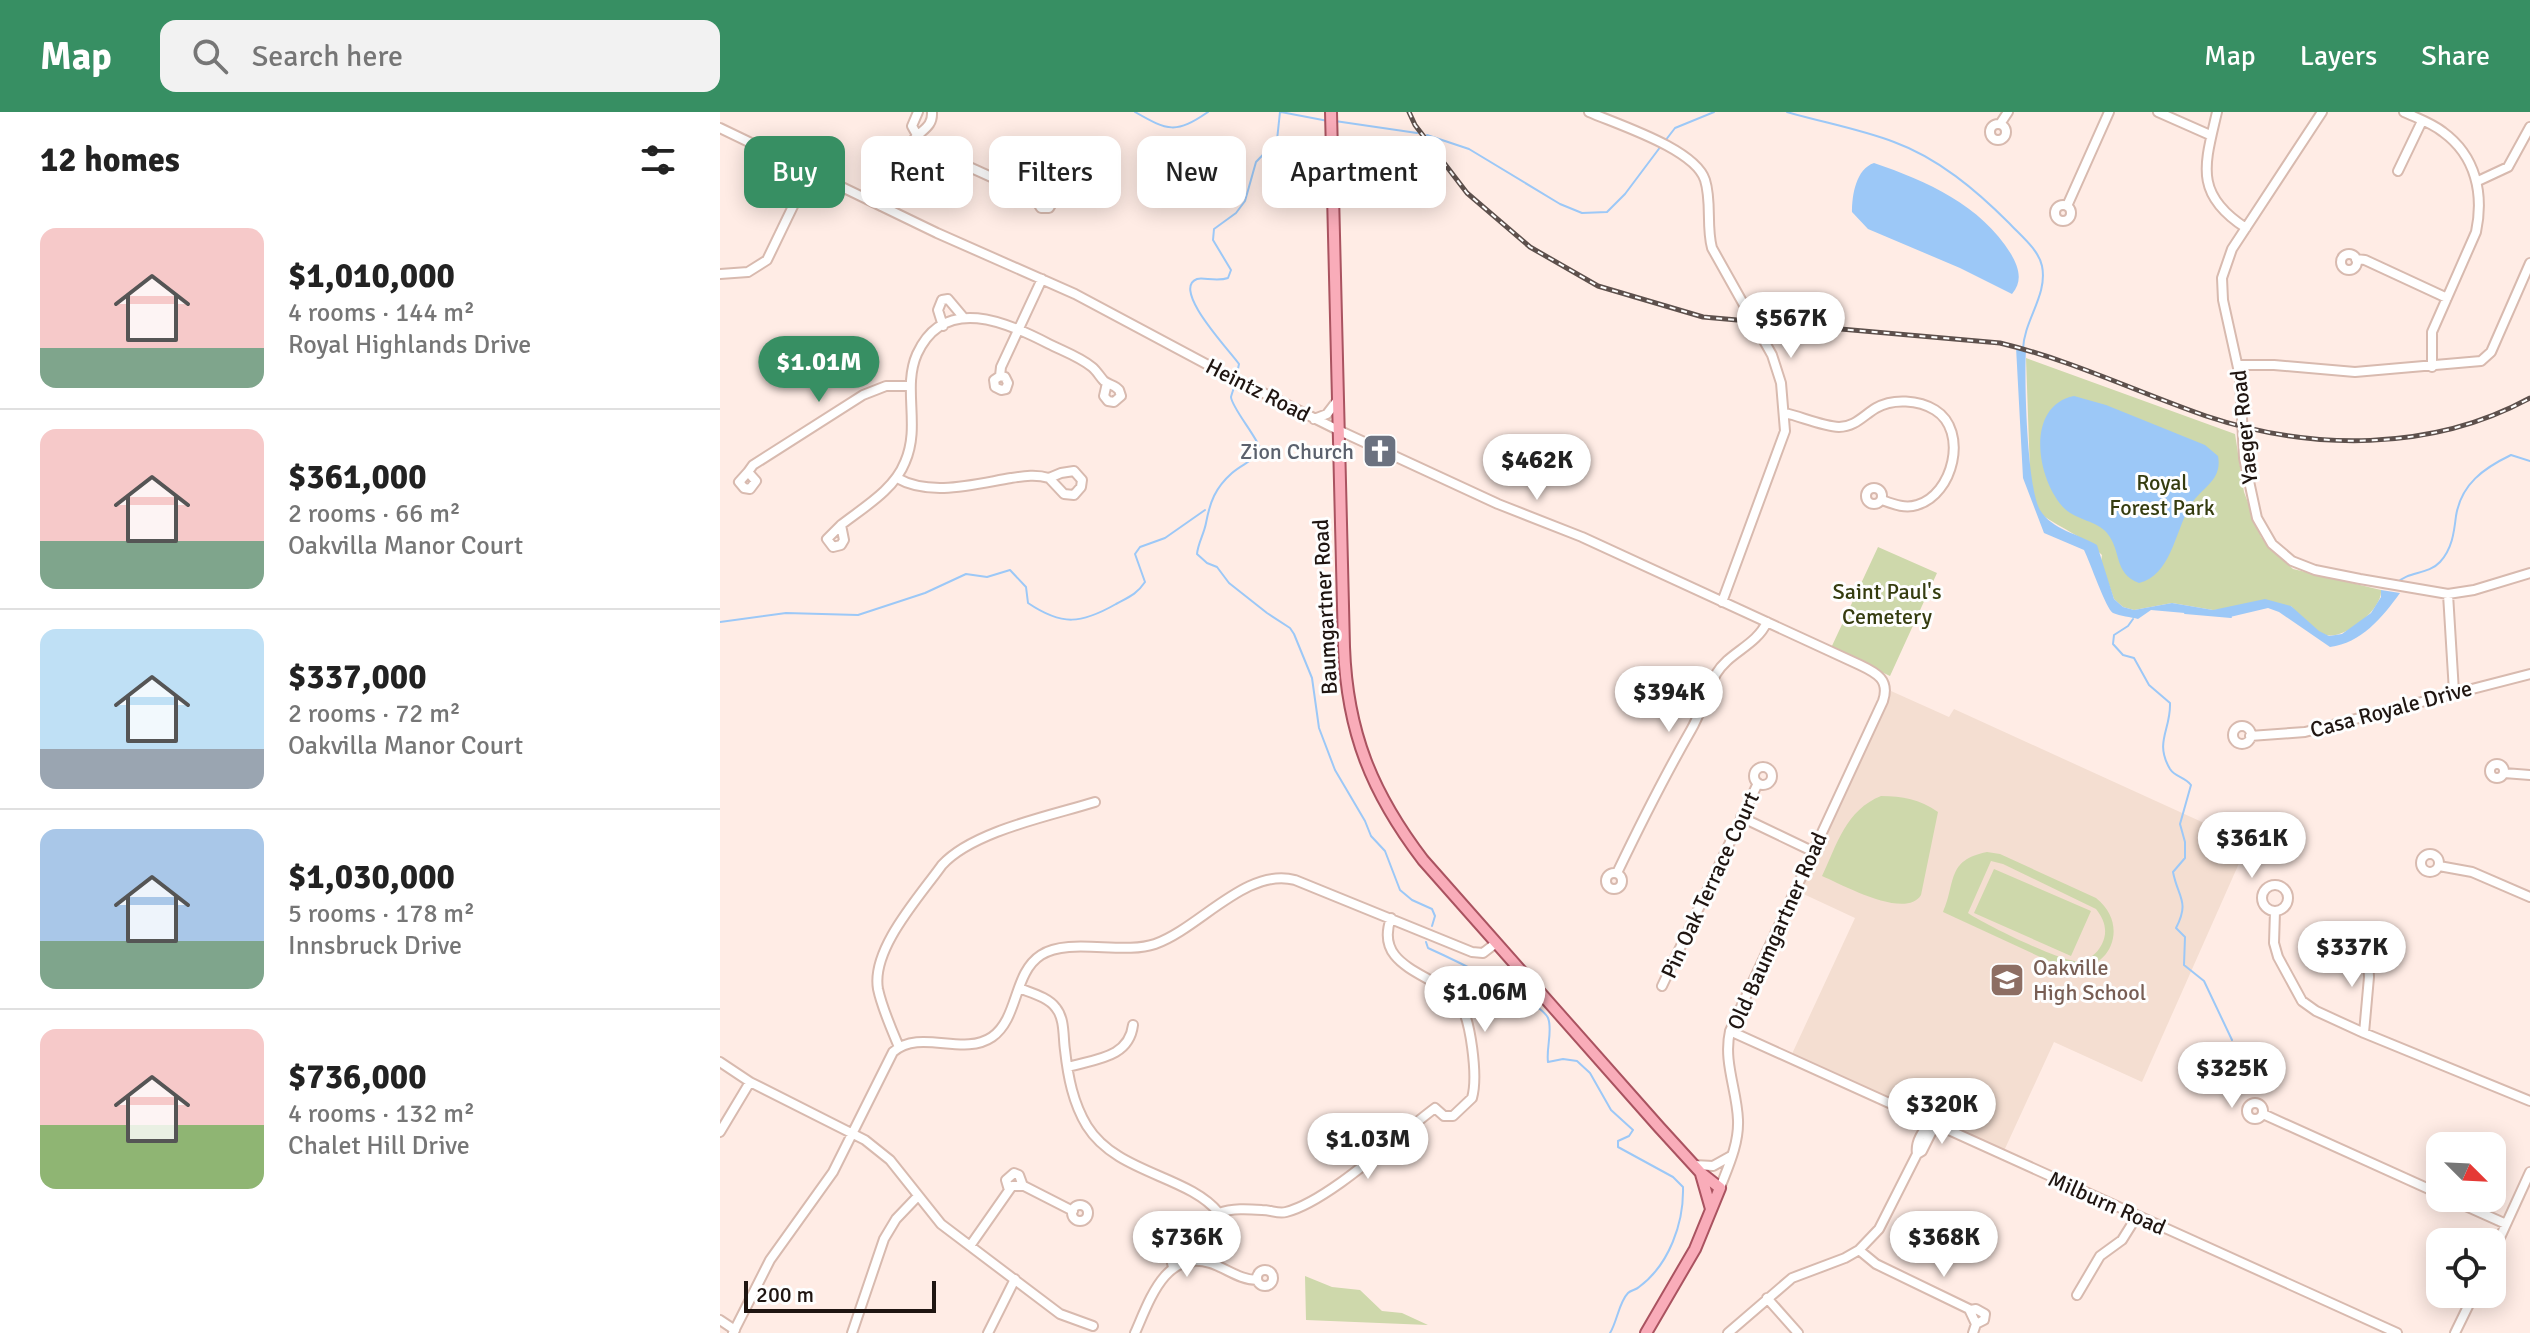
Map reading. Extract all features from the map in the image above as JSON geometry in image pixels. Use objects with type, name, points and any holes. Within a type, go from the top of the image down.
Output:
[{"type":"main road","name":"Baumgartner Road","points":[[1331,112],[1345,668],[1358,742],[1379,795],[1395,823],[1423,860],[1697,1169],[1720,1188]]},
{"type":"main road","points":[[1697,1169],[1711,1210]]},
{"type":"main road","points":[[1651,1331],[1687,1265],[1720,1188]]},
{"type":"street","points":[[914,136],[912,126],[918,112]]},
{"type":"street","points":[[918,136],[927,129],[932,112]]},
{"type":"street","points":[[1589,112],[1657,142],[1692,162],[1705,181],[1712,248],[1775,363],[1785,413],[1783,440],[1722,602]]},
{"type":"street","points":[[2000,124],[2008,112]]},
{"type":"street","points":[[2067,206],[2109,112]]},
{"type":"street","points":[[2158,112],[2210,135]]},
{"type":"street","points":[[2217,112],[2205,158],[2207,184],[2222,210],[2246,228]]},
{"type":"street","name":"Yaeger Road","points":[[2322,112],[2227,260],[2222,284],[2238,365],[2241,442],[2257,518],[2272,544],[2283,555],[2304,566],[2386,584],[2448,594],[2474,590],[2530,573]]},
{"type":"street","points":[[2404,112],[2442,131],[2459,146],[2478,181],[2479,217],[2476,232],[2431,336],[2432,367]]},
{"type":"street","points":[[2398,171],[2422,121]]},
{"type":"street","points":[[2478,181],[2508,167],[2530,127]]},
{"type":"street","name":"Heintz Road","points":[[720,128],[744,139]]},
{"type":"street","points":[[720,274],[748,272],[767,260],[792,208]]},
{"type":"street","name":"Heintz Road","points":[[885,208],[1042,279],[1314,419],[1498,504],[1592,541],[1874,671],[1885,684]]},
{"type":"street","points":[[2356,259],[2365,260],[2447,298]]},
{"type":"street","points":[[2238,365],[2355,372],[2467,364],[2485,359],[2491,352],[2530,263]]},
{"type":"street","points":[[1000,376],[1001,367],[1042,279]]},
{"type":"street","points":[[943,326],[938,310],[942,300],[952,302],[964,318]]},
{"type":"street","points":[[841,525],[897,478],[911,449],[914,423],[910,386],[917,355],[923,344],[943,326],[964,318],[992,319],[1019,328],[1092,367],[1107,383]]},
{"type":"street","points":[[748,472],[753,465],[863,395],[886,386],[910,386]]},
{"type":"street","points":[[1314,419],[1327,414],[1337,401]]},
{"type":"street","points":[[1785,413],[1838,427],[1860,421],[1886,403],[1906,401],[1926,406],[1942,415],[1953,434],[1954,447],[1941,488],[1932,499],[1918,505],[1904,506],[1882,500]]},
{"type":"street","points":[[897,478],[912,486],[929,489],[1025,476],[1049,478]]},
{"type":"street","points":[[2448,594],[2454,692]]},
{"type":"street","points":[[1617,873],[1715,677],[1723,665],[1753,643],[1767,622]]},
{"type":"street","name":"Casa Royale Drive","points":[[2250,736],[2305,732],[2530,674]]},
{"type":"street","name":"Old Baumgartner Road","points":[[1720,1188],[1732,1155],[1738,1119],[1727,1051],[1730,1031],[1883,701],[1885,684]]},
{"type":"street","points":[[2504,773],[2530,775]]},
{"type":"street","name":"Pin Oak Terrace Court","points":[[1662,986],[1758,783]]},
{"type":"street","points":[[899,1047],[878,987],[880,961],[890,940],[942,865],[973,841],[1095,802]]},
{"type":"street","points":[[1741,817],[1812,851]]},
{"type":"street","points":[[2439,866],[2472,872],[2530,897]]},
{"type":"street","points":[[720,1320],[734,1331],[770,1260],[833,1172],[887,1060],[899,1047],[915,1042],[970,1044],[985,1041],[1003,1024],[1032,963],[1046,952],[1058,948],[1154,945],[1264,879],[1278,877],[1295,880],[1472,952],[1483,953],[1496,943]]},
{"type":"street","points":[[2275,911],[2274,943],[2278,957],[2302,1001],[2316,1011],[2364,1033],[2530,1101]]},
{"type":"street","points":[[1019,988],[1047,1000],[1059,1012],[1075,1102],[1095,1138],[1117,1155],[1200,1197],[1219,1213],[1230,1209],[1264,1209],[1281,1213],[1300,1208],[1339,1183],[1435,1108],[1444,1116],[1453,1116],[1472,1098],[1471,1053],[1462,1008],[1450,994],[1394,955],[1387,940],[1391,918]]},
{"type":"street","points":[[2364,1033],[2369,977],[2367,943]]},
{"type":"street","points":[[1068,1067],[1121,1050],[1130,1041],[1133,1025]]},
{"type":"street","name":"Milburn Road","points":[[1730,1031],[1930,1125],[2397,1333]]},
{"type":"street","points":[[720,1062],[750,1082],[853,1132],[890,1160],[941,1224],[1060,1314],[1093,1326]]},
{"type":"street","points":[[720,1132],[750,1082]]},
{"type":"street","points":[[2263,1114],[2426,1188]]},
{"type":"street","points":[[1728,1333],[1792,1278],[1859,1250],[1879,1229],[1917,1154],[1916,1148],[1925,1127],[1930,1125]]},
{"type":"street","points":[[1697,1169],[1713,1166],[1732,1155]]},
{"type":"street","points":[[2504,1228],[2530,1172]]},
{"type":"street","points":[[970,1246],[1012,1186],[1023,1186],[1073,1211]]},
{"type":"street","points":[[852,1333],[884,1239],[896,1219],[918,1196]]},
{"type":"street","points":[[2479,1212],[2506,1224]]},
{"type":"street","points":[[2077,1295],[2100,1256],[2122,1240],[2137,1216]]},
{"type":"street","points":[[1173,1267],[1170,1255],[1176,1247],[1182,1246],[1190,1254],[1192,1262]]},
{"type":"street","points":[[1859,1250],[1876,1264],[1970,1310],[1975,1329]]},
{"type":"street","points":[[1135,1333],[1157,1285],[1173,1267],[1208,1262],[1248,1280],[1257,1280]]},
{"type":"street","points":[[988,1333],[1015,1279]]},
{"type":"street","points":[[1767,1298],[1798,1333]]},
{"type":"street","points":[[2455,1333],[2467,1308]]},
{"type":"shaded area","name":"Oakville High School","points":[[1891,691],[1949,717],[1954,709],[2248,843],[2142,1082],[2054,1042],[2003,1153],[1791,1056],[1855,918],[1797,891]]},
{"type":"green space","name":"Royal Forest Park","points":[[2026,358],[2235,434],[2244,492],[2261,537],[2293,569],[2381,590],[2376,606],[2361,622],[2334,635],[2316,630],[2291,606],[2213,610],[2172,603],[2134,610],[2123,607],[2114,599],[2101,562],[2102,555],[2037,511],[2030,473]]},
{"type":"green space","name":"Saint Paul's Cemetery","points":[[1878,547],[1937,573],[1890,676],[1831,648]]},
{"type":"green space","points":[[1881,796],[1911,799],[1938,812],[1921,895],[1913,902],[1902,904],[1874,898],[1822,876],[1851,819],[1869,802]]},
{"type":"green space","points":[[1987,852],[2000,854],[2096,898],[2113,923],[2110,948],[2092,965],[2078,969],[2062,967],[1943,912],[1954,874],[1958,867],[1974,856]],"holes":[[[1991,861],[2096,909],[2105,931],[2104,940],[2095,954],[2081,961],[2068,960],[1968,913]]]},
{"type":"green space","points":[[1994,869],[2091,911],[2071,956],[1974,913]]},
{"type":"green space","points":[[1305,1276],[1332,1287],[1360,1290],[1382,1311],[1402,1313],[1428,1325],[1306,1320]]},
{"type":"water","points":[[1874,163],[1933,187],[1968,208],[1984,222],[1999,237],[2016,264],[2019,279],[2012,294],[1868,229],[1852,212],[1852,205],[1859,177]]},
{"type":"water","points":[[2016,347],[2026,350],[2029,457],[2040,510],[2059,527],[2097,545],[2114,599],[2123,607],[2134,610],[2172,603],[2213,610],[2265,599],[2291,606],[2329,636],[2342,634],[2371,613],[2381,597],[2381,590],[2400,593],[2361,635],[2330,647],[2279,612],[2268,608],[2230,617],[2151,610],[2138,619],[2113,613],[2084,550],[2044,533],[2023,478]]},
{"type":"water","points":[[2074,396],[2106,405],[2205,445],[2218,456],[2219,465],[2214,479],[2193,501],[2165,563],[2149,579],[2139,583],[2121,568],[2107,533],[2075,516],[2055,497],[2042,464],[2042,429],[2048,414],[2058,403]]},
{"type":"waterway","points":[[1135,112],[1172,127],[1188,124],[1208,112]]},
{"type":"waterway","points":[[1236,378],[1239,364],[1205,321],[1191,295],[1191,285],[1197,279],[1228,278],[1231,270],[1213,240],[1214,229],[1236,213],[1245,201],[1256,162],[1277,140],[1280,112]]},
{"type":"waterway","points":[[1281,112],[1328,121]]},
{"type":"waterway","points":[[1665,141],[1675,128],[1714,112]]},
{"type":"waterway","points":[[1787,112],[1868,133],[1910,149],[1956,176],[2009,223],[2033,249],[2042,266],[2042,287],[2023,349]]},
{"type":"waterway","points":[[1335,121],[1417,133]]},
{"type":"waterway","points":[[1427,135],[1469,149],[1560,204],[1582,213],[1607,212],[1625,194],[1661,146]]},
{"type":"waterway","points":[[1235,384],[1232,402],[1261,450],[1232,473],[1217,490],[1197,554],[1217,567],[1229,583],[1294,634],[1312,678],[1319,728],[1335,770],[1371,836],[1385,851],[1400,890],[1412,900],[1432,909],[1435,916],[1432,926]]},
{"type":"waterway","points":[[2397,583],[2435,566],[2444,557],[2452,540],[2459,505],[2475,478],[2511,455],[2530,461]]},
{"type":"waterway","points":[[720,622],[786,613],[858,615],[925,593],[966,574],[987,577],[1010,570],[1026,587],[1028,603],[1051,616],[1082,619],[1104,611],[1136,592],[1145,582],[1135,554],[1140,547],[1165,538],[1205,510]]},
{"type":"waterway","points":[[2185,613],[2231,617]]},
{"type":"waterway","points":[[2133,619],[2114,635],[2113,644],[2123,655],[2134,658],[2149,685],[2170,703],[2163,743],[2165,760],[2172,772],[2191,785],[2180,824],[2185,858],[2173,872],[2183,905],[2176,928],[2185,937],[2184,965],[2204,981],[2232,1040]]},
{"type":"waterway","points":[[1426,942],[1428,948],[1493,980],[1542,1010],[1549,1023],[1548,1062],[1563,1059],[1577,1061],[1590,1073],[1611,1110],[1633,1130],[1629,1136],[1618,1141],[1618,1147],[1673,1177],[1683,1187],[1681,1215],[1673,1242],[1650,1278],[1625,1297],[1610,1333]]},
{"type":"railway","points":[[1409,112],[1415,125],[1467,193],[1530,247],[1598,286],[1703,317],[2000,343],[2078,367],[2206,416],[2287,436],[2329,440],[2412,437],[2452,429],[2492,416],[2530,398]]},
{"type":"place","name":"Zion Church","points":[[1380,451]]},
{"type":"place","name":"Oakville High School","points":[[2007,980]]}]
